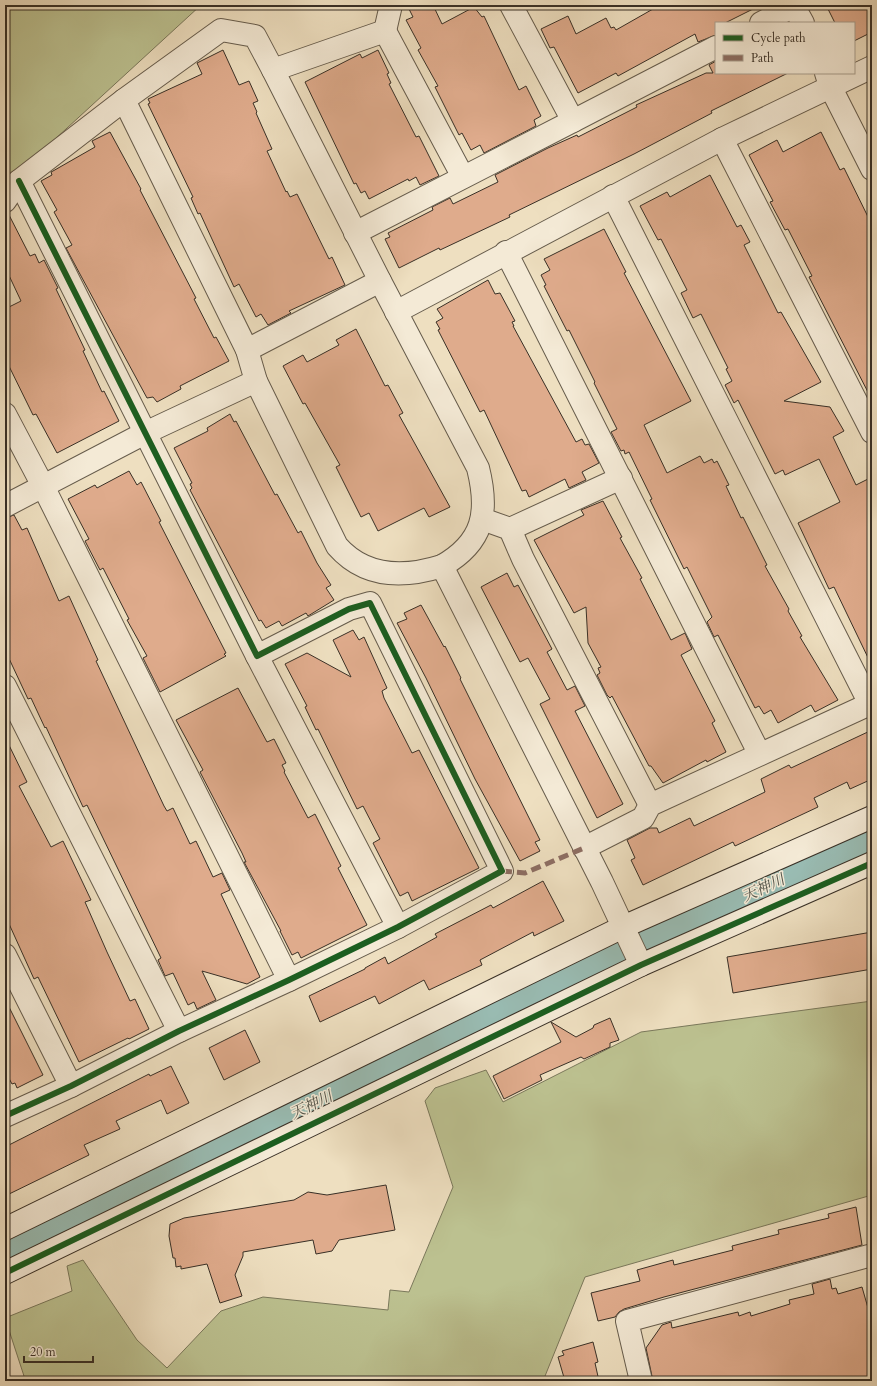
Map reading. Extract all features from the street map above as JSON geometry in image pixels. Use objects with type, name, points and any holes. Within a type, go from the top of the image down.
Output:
[{"type":"street","points":[[391,5],[385,31],[463,177]]},
{"type":"street","points":[[511,5],[573,121]]},
{"type":"street","points":[[764,22],[796,10]]},
{"type":"street","points":[[5,201],[19,181],[124,100],[221,30],[255,36],[355,233],[478,468],[484,491],[482,519],[472,541],[458,557],[442,566],[422,572],[380,573],[362,567],[347,558],[337,546],[256,381],[247,350],[124,100]]},
{"type":"street","points":[[273,70],[385,31]]},
{"type":"street","points":[[355,233],[715,48]]},
{"type":"street","points":[[855,72],[872,67]]},
{"type":"street","points":[[396,312],[828,80],[848,74]]},
{"type":"street","points":[[828,80],[872,169]]},
{"type":"street","points":[[722,138],[872,432]]},
{"type":"street","points":[[19,181],[257,656],[398,927]]},
{"type":"street","points":[[584,848],[643,818],[650,805],[759,753],[871,703],[614,196]]},
{"type":"street","points":[[506,252],[759,753]]},
{"type":"street","points":[[247,350],[380,280]]},
{"type":"street","points":[[5,506],[145,433],[256,381]]},
{"type":"street","points":[[5,414],[43,486],[289,980]]},
{"type":"street","points":[[482,519],[510,529],[621,478]]},
{"type":"street","points":[[510,529],[523,559],[650,805]]},
{"type":"street","points":[[442,566],[584,848],[641,965]]},
{"type":"street","points":[[5,1116],[71,1086],[179,1031],[398,927],[502,871],[370,603],[380,573]]},
{"type":"street","points":[[257,656],[349,609],[370,603]]},
{"type":"street","points":[[5,686],[179,1031]]},
{"type":"street","points":[[5,1229],[623,927],[872,817]]},
{"type":"street","points":[[5,1273],[641,965],[872,863]]},
{"type":"street","points":[[5,955],[71,1086]]},
{"type":"street","points":[[641,1381],[627,1321],[872,1255]]},
{"type":"green space","points":[[5,5],[201,5],[5,185]]},
{"type":"green space","points":[[872,1001],[872,1195],[585,1277],[543,1381],[14,1381],[24,1376],[5,1318],[72,1291],[67,1266],[83,1260],[137,1340],[167,1368],[221,1311],[263,1297],[388,1310],[390,1290],[409,1292],[453,1187],[425,1101],[435,1088],[486,1070],[503,1102],[641,1032]]},
{"type":"building","points":[[407,5],[433,5],[442,24],[474,7],[482,17],[484,16],[519,90],[526,86],[541,116],[534,120],[536,126],[484,153],[480,145],[471,150],[462,133],[459,135],[435,87],[438,86],[418,50],[421,48],[406,20],[413,17]]},
{"type":"building","points":[[660,5],[761,5],[727,22],[715,22],[715,35],[698,42],[695,34],[618,76],[616,73],[578,93],[554,47],[550,48],[541,29],[568,16],[576,34],[606,18],[611,28],[614,27],[616,30]]},
{"type":"building","points":[[826,5],[872,5],[872,32],[855,40],[855,22],[834,22]]},
{"type":"building","points":[[223,50],[239,85],[249,81],[258,101],[253,103],[272,149],[267,151],[286,192],[287,191],[290,197],[297,194],[329,259],[332,257],[345,285],[289,311],[291,313],[268,325],[261,314],[256,317],[239,284],[234,287],[200,213],[198,214],[191,198],[193,197],[148,104],[150,103],[148,99],[202,74],[197,63]]},
{"type":"building","points":[[378,50],[389,73],[387,74],[391,83],[389,84],[416,137],[419,136],[439,176],[420,185],[416,177],[409,181],[408,179],[369,199],[365,191],[361,193],[356,183],[354,184],[305,82],[360,54],[362,58]]},
{"type":"building","points":[[715,62],[715,74],[786,74],[711,111],[712,113],[634,154],[509,215],[510,217],[440,250],[439,248],[399,268],[385,239],[390,237],[388,233],[433,210],[432,207],[450,198],[453,204],[498,182],[495,175],[548,148],[577,135],[578,137],[637,107],[636,105],[706,73],[713,73],[709,65]]},
{"type":"building","points":[[110,132],[141,189],[140,190],[196,298],[194,299],[214,338],[216,337],[229,361],[180,386],[181,389],[157,402],[153,397],[147,398],[66,248],[72,245],[54,212],[57,210],[41,181],[52,175],[51,172],[95,147],[92,141]]},
{"type":"building","points":[[821,132],[840,170],[844,168],[872,225],[872,400],[809,277],[812,276],[788,229],[785,230],[770,202],[773,201],[749,155],[777,140],[783,152]]},
{"type":"building","points":[[710,175],[737,227],[741,225],[750,242],[744,245],[778,313],[781,312],[821,382],[784,401],[830,407],[844,431],[833,437],[856,485],[872,477],[872,666],[834,587],[829,589],[798,523],[840,502],[819,459],[785,475],[783,470],[775,474],[738,400],[734,403],[725,385],[732,381],[726,369],[728,368],[701,314],[693,318],[681,293],[687,290],[661,239],[658,240],[640,206],[667,192],[670,197]]},
{"type":"building","points":[[5,213],[8,213],[30,256],[35,254],[39,263],[44,260],[58,288],[56,289],[85,350],[83,351],[102,392],[104,391],[119,421],[57,453],[36,414],[33,415],[5,358],[5,309],[21,301],[5,267]]},
{"type":"building","points":[[604,229],[626,272],[624,273],[691,401],[644,425],[667,473],[700,456],[704,463],[712,459],[714,463],[717,461],[729,485],[726,486],[741,518],[743,517],[767,565],[765,566],[789,609],[788,611],[802,636],[800,637],[838,700],[815,712],[811,705],[778,723],[771,710],[764,714],[759,706],[755,708],[718,635],[714,637],[707,622],[712,617],[687,567],[684,569],[650,500],[652,499],[629,452],[625,454],[624,450],[621,451],[611,432],[617,429],[569,330],[567,331],[544,286],[546,285],[541,275],[550,270],[544,259]]},
{"type":"building","points":[[488,280],[495,294],[500,293],[515,321],[512,322],[513,326],[576,442],[582,439],[585,445],[589,444],[599,463],[582,472],[586,480],[569,488],[565,479],[529,497],[526,490],[522,491],[484,410],[480,412],[438,330],[440,329],[436,322],[443,318],[437,309]]},
{"type":"building","points":[[356,329],[385,386],[388,385],[403,413],[399,415],[450,507],[429,517],[424,508],[378,531],[369,513],[361,517],[336,467],[340,465],[305,403],[303,404],[283,366],[303,355],[307,362],[339,345],[336,340]]},
{"type":"building","points":[[230,414],[234,422],[236,421],[275,495],[277,494],[298,533],[301,531],[317,563],[331,585],[326,588],[334,600],[308,616],[306,613],[282,626],[279,621],[266,628],[261,620],[259,621],[190,490],[192,488],[190,484],[192,483],[174,448],[208,431],[207,428]]},
{"type":"building","points":[[129,471],[137,485],[141,482],[161,521],[159,522],[226,653],[224,654],[226,656],[160,692],[143,658],[147,656],[127,620],[129,619],[103,568],[100,570],[85,541],[89,539],[68,499],[95,485],[97,488]]},
{"type":"building","points":[[603,501],[622,537],[620,538],[642,578],[640,579],[671,640],[685,633],[692,649],[681,655],[715,721],[712,723],[726,752],[707,762],[706,760],[663,783],[651,766],[649,766],[612,696],[610,698],[607,695],[597,675],[600,673],[598,668],[601,667],[588,643],[586,607],[574,613],[534,540],[584,515],[581,510]]},
{"type":"building","points":[[14,515],[22,530],[27,528],[59,601],[69,596],[98,660],[96,661],[164,806],[167,811],[173,808],[190,844],[196,841],[213,877],[222,873],[230,890],[221,894],[260,977],[247,984],[202,971],[216,1000],[197,1009],[194,1002],[188,1005],[173,973],[165,976],[158,960],[161,958],[87,805],[83,807],[46,727],[45,728],[31,698],[28,699],[5,650],[5,518]]},
{"type":"building","points":[[507,573],[514,587],[518,585],[552,649],[547,652],[567,690],[575,686],[585,706],[575,711],[623,804],[597,818],[540,704],[550,699],[528,658],[520,662],[481,587]]},
{"type":"building","points":[[421,605],[444,647],[445,646],[540,840],[535,842],[540,851],[520,861],[475,779],[426,678],[397,623],[407,619],[404,613]]},
{"type":"building","points":[[353,630],[359,640],[364,637],[387,688],[382,691],[384,698],[412,753],[419,750],[479,868],[412,901],[408,892],[400,896],[373,843],[380,839],[363,806],[357,809],[318,729],[316,730],[305,707],[307,706],[285,664],[307,653],[351,677],[333,640]]},
{"type":"building","points":[[238,688],[267,742],[274,739],[286,763],[282,765],[285,771],[284,772],[308,818],[315,814],[341,866],[338,868],[367,925],[301,958],[298,952],[292,955],[200,772],[203,770],[176,720]]},
{"type":"building","points":[[872,730],[872,779],[850,789],[847,782],[814,798],[818,807],[735,846],[733,842],[643,885],[631,860],[635,858],[627,840],[650,828],[657,828],[659,833],[690,818],[694,826],[765,792],[761,779],[789,765],[791,768]]},
{"type":"building","points":[[5,737],[27,782],[19,786],[51,847],[63,841],[91,900],[85,902],[107,952],[130,1001],[135,999],[149,1029],[79,1062],[38,977],[34,979],[5,915]]},
{"type":"building","points":[[543,881],[564,921],[534,936],[533,932],[480,960],[482,965],[429,990],[424,980],[379,1004],[375,996],[320,1022],[309,996],[365,969],[385,957],[388,964],[437,937],[435,934],[491,905],[493,908]]},
{"type":"building","points":[[872,932],[872,969],[733,993],[727,957]]},
{"type":"building","points":[[5,999],[43,1075],[17,1088],[15,1083],[12,1084],[5,1071]]},
{"type":"building","points":[[610,1018],[619,1040],[610,1043],[610,1047],[584,1059],[581,1057],[540,1075],[542,1080],[504,1099],[493,1076],[561,1042],[551,1022],[576,1037],[593,1028],[594,1025]]},
{"type":"building","points":[[245,1030],[260,1062],[224,1080],[209,1048]]},
{"type":"building","points":[[171,1066],[189,1103],[167,1114],[161,1100],[116,1121],[120,1129],[84,1145],[89,1155],[5,1196],[5,1147],[149,1074],[150,1076]]},
{"type":"building","points":[[386,1185],[395,1230],[339,1240],[332,1251],[316,1254],[313,1240],[243,1252],[243,1256],[235,1275],[242,1296],[220,1303],[207,1264],[181,1269],[181,1266],[176,1267],[169,1236],[170,1224],[184,1218],[294,1200],[308,1192],[327,1195]]},
{"type":"building","points":[[856,1207],[862,1245],[664,1297],[624,1309],[615,1317],[598,1321],[591,1293],[640,1281],[637,1270],[673,1260],[674,1265],[733,1250],[732,1246],[779,1234],[778,1230],[829,1218],[828,1214]]},
{"type":"building","points":[[830,1279],[832,1289],[836,1288],[838,1294],[862,1287],[872,1322],[872,1381],[653,1381],[646,1348],[662,1325],[671,1322],[672,1328],[738,1312],[739,1316],[750,1312],[751,1316],[790,1304],[789,1300],[814,1294],[812,1284]]},
{"type":"building","points":[[593,1342],[598,1362],[595,1363],[599,1381],[565,1381],[558,1357],[564,1355],[562,1351]]},
{"type":"waterway","name":"天神川","points":[[654,937],[872,838]]},
{"type":"waterway","name":"天神川","points":[[5,1249],[311,1104],[614,955]]},
{"type":"marked path","points":[[502,871],[525,873],[584,848]]},
{"type":"cycle path","points":[[5,1116],[71,1086],[179,1031],[398,927],[502,871],[370,603],[349,609],[257,656],[19,181]]},
{"type":"cycle path","points":[[5,1273],[641,965],[872,863]]}]
